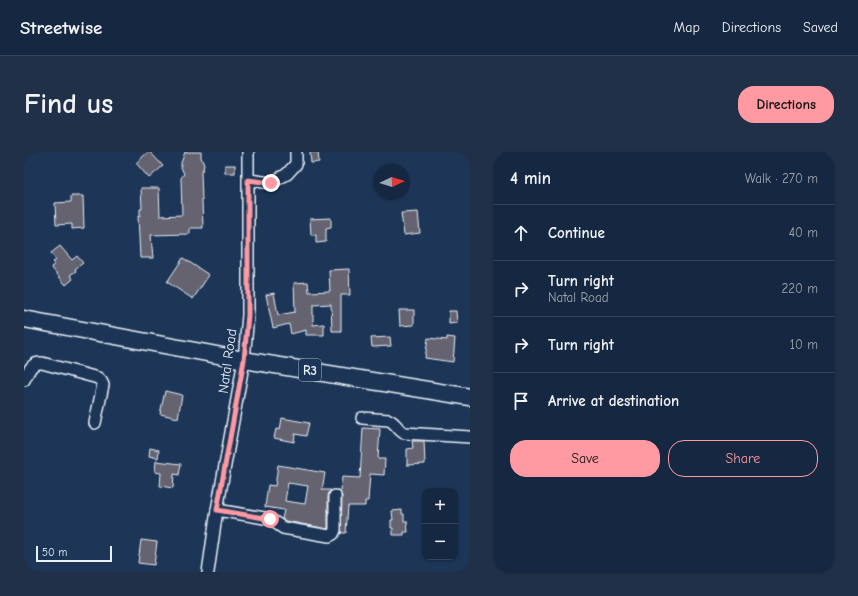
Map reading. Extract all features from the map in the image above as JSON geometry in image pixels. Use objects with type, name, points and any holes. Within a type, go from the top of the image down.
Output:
[{"type":"highway","name":"R3","points":[[24,319],[244,360],[470,397]]},
{"type":"street","name":"Natal Road","points":[[208,572],[217,510],[244,360],[248,315],[248,152]]},
{"type":"street","points":[[248,180],[271,183],[287,174],[296,164],[296,152]]},
{"type":"street","points":[[24,380],[32,366],[37,363],[98,378],[103,385],[95,423]]},
{"type":"street","points":[[362,418],[390,420],[401,432],[404,433],[470,437]]},
{"type":"street","points":[[217,510],[270,519],[283,528],[330,536],[335,530],[335,496]]},
{"type":"building","points":[[148,152],[150,152],[163,166],[149,178],[136,163]]},
{"type":"building","points":[[185,152],[201,152],[204,165],[201,172],[203,228],[190,228],[190,234],[151,235],[153,258],[140,258],[138,216],[140,216],[140,209],[142,209],[141,188],[159,188],[160,216],[182,215],[181,178],[184,174],[181,163]]},
{"type":"building","points":[[310,152],[318,152],[319,162],[311,163]]},
{"type":"building","points":[[225,165],[235,165],[235,173],[225,173]]},
{"type":"building","points":[[71,196],[83,196],[84,228],[72,229],[72,224],[56,225],[55,203],[71,202]]},
{"type":"building","points":[[418,212],[420,233],[404,235],[401,213]]},
{"type":"building","points":[[331,218],[331,227],[326,228],[326,242],[316,243],[316,235],[311,235],[310,219]]},
{"type":"building","points":[[60,246],[72,260],[77,256],[83,263],[70,275],[73,279],[66,285],[51,267],[55,264],[53,262],[56,260],[51,253]]},
{"type":"building","points":[[183,258],[209,275],[193,299],[167,282]]},
{"type":"building","points":[[349,269],[350,295],[341,295],[341,331],[332,331],[331,304],[313,305],[313,325],[324,324],[324,335],[306,335],[306,330],[291,334],[289,324],[273,328],[266,295],[274,293],[278,315],[295,312],[294,283],[308,282],[309,292],[330,291],[329,270]]},
{"type":"building","points":[[399,310],[414,310],[414,325],[400,326]]},
{"type":"building","points":[[449,311],[456,311],[457,323],[449,324]]},
{"type":"building","points":[[390,337],[391,346],[372,347],[371,338]]},
{"type":"building","points":[[447,337],[455,338],[453,362],[425,358],[428,338],[447,340]]},
{"type":"building","points":[[165,391],[182,395],[178,418],[160,414]]},
{"type":"building","points":[[282,418],[309,423],[306,436],[295,434],[294,442],[274,438],[276,429],[280,430]]},
{"type":"building","points":[[363,428],[380,429],[378,459],[385,459],[384,475],[370,474],[368,501],[365,501],[365,506],[348,506],[346,533],[341,533],[342,496],[339,491],[341,491],[342,477],[360,478]]},
{"type":"building","points":[[412,441],[424,441],[425,464],[407,465],[407,449],[413,448]]},
{"type":"building","points":[[150,448],[159,450],[158,458],[149,456]]},
{"type":"building","points":[[156,461],[181,464],[179,475],[174,474],[173,488],[160,486],[161,473],[155,472]]},
{"type":"building","points":[[278,465],[325,473],[322,490],[331,490],[328,496],[328,529],[286,521],[282,519],[284,510],[265,507],[268,485],[275,486]],"holes":[[[288,483],[308,486],[305,504],[285,501]]]},
{"type":"building","points":[[402,510],[402,514],[404,514],[404,521],[407,521],[408,532],[404,532],[404,535],[393,535],[393,528],[391,528],[391,520],[393,520],[392,511]]},
{"type":"building","points":[[141,540],[157,542],[154,565],[138,563]]},
{"type":"route","points":[[270,519],[217,510],[244,360],[248,315],[248,180],[271,183]]}]
